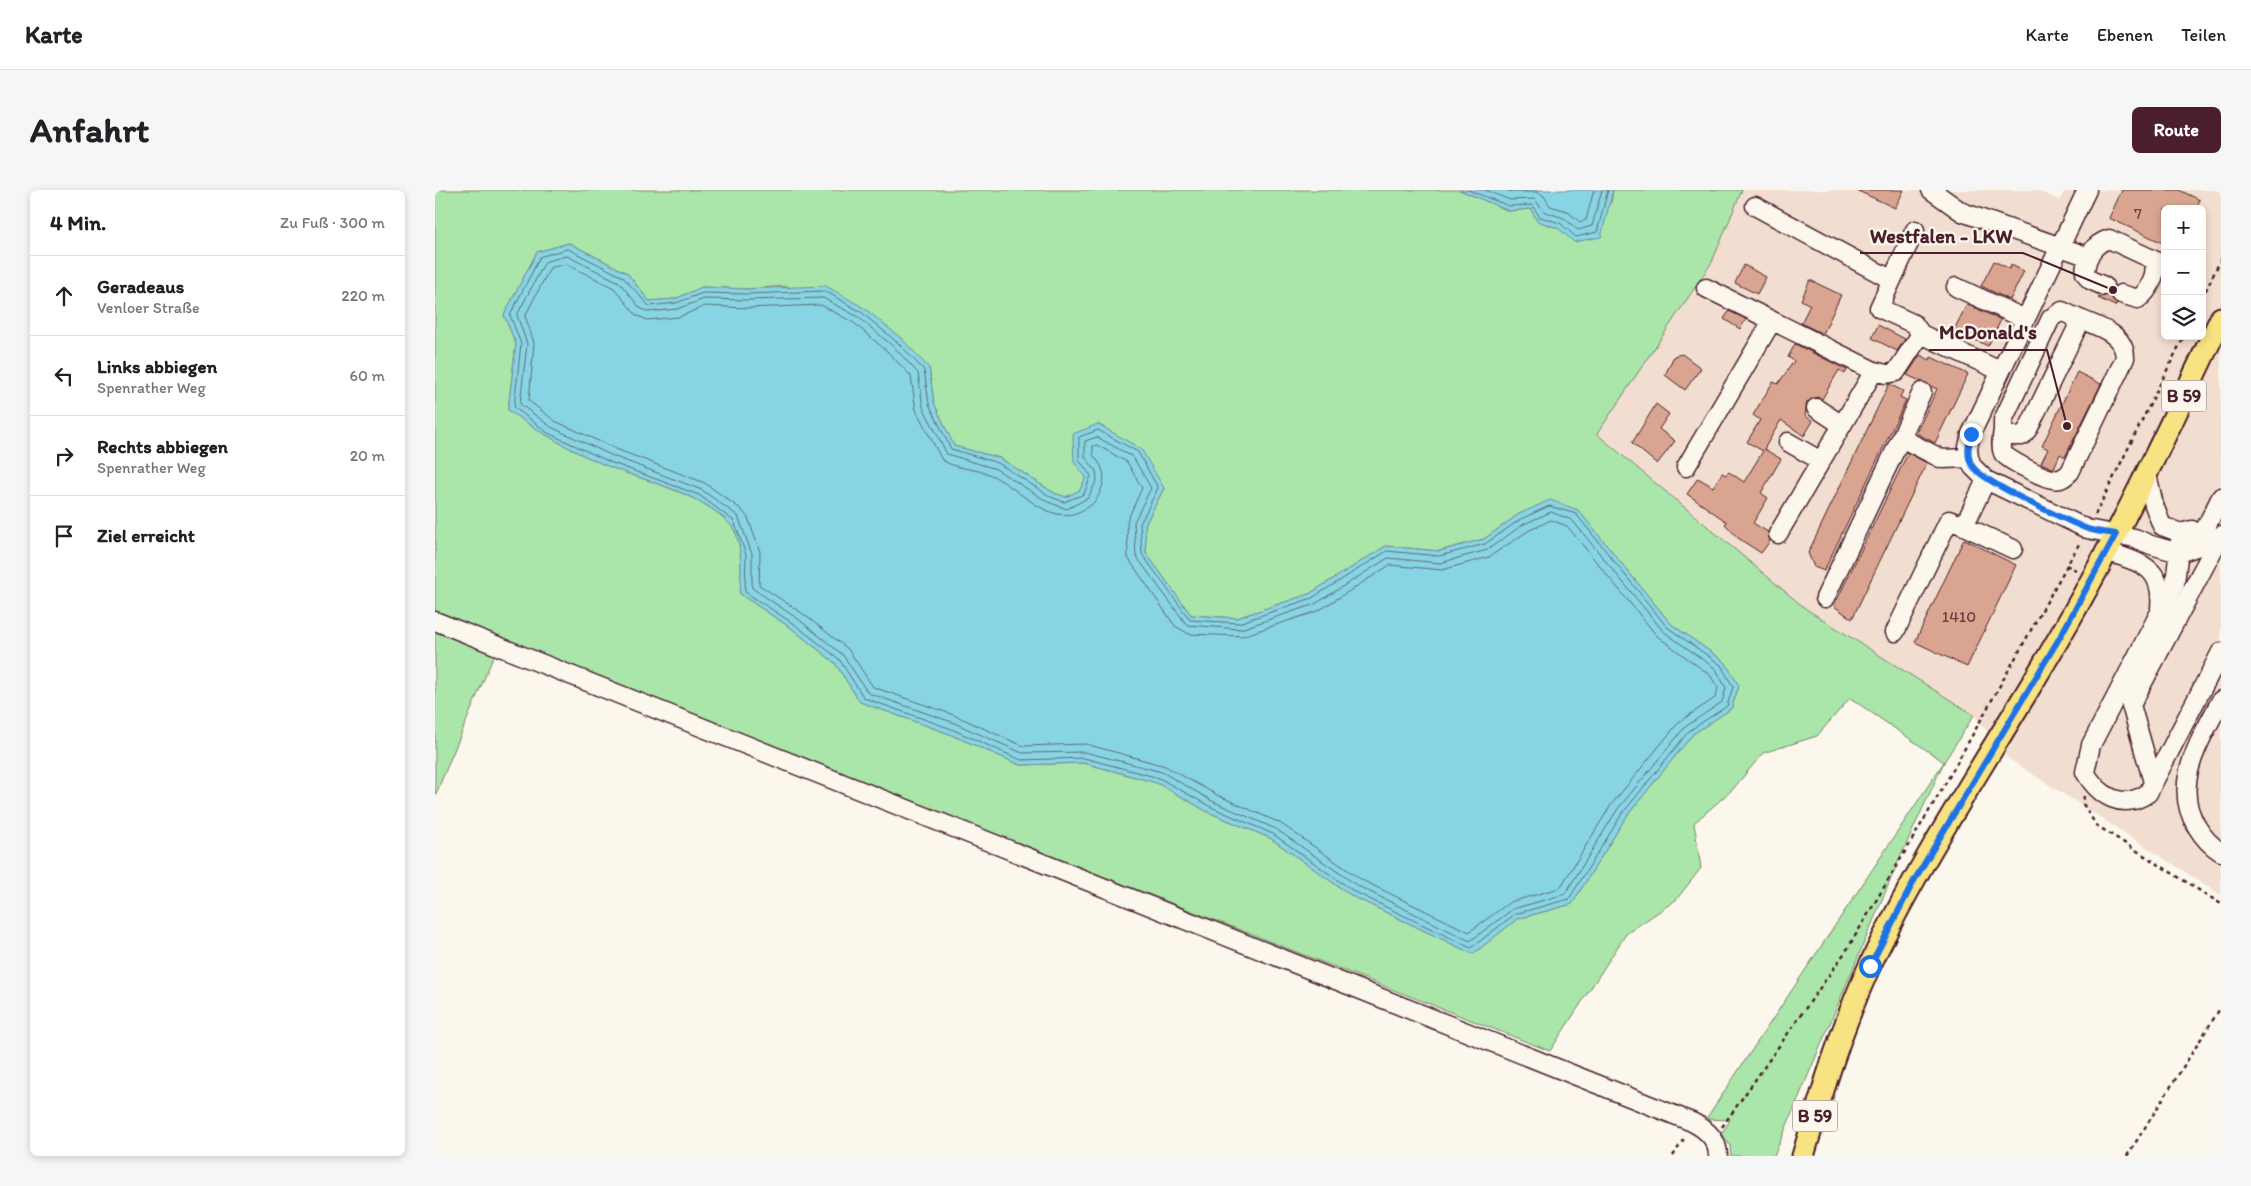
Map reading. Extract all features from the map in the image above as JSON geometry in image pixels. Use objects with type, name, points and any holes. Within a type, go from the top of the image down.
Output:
[{"type":"main road","name":"B 59","points":[[1803,1156],[1827,1076],[1870,966],[1915,879],[2060,637],[2147,474],[2221,318]]},
{"type":"street","points":[[1931,190],[1962,212],[2060,245],[2089,257]]},
{"type":"street","points":[[2087,190],[1971,434],[1968,447],[1969,458],[1973,467],[1987,480],[2111,542],[2136,562],[2156,574],[2161,592],[2159,614]]},
{"type":"street","points":[[1755,206],[1892,280]]},
{"type":"street","points":[[1915,230],[1879,308],[1914,324],[1921,334],[2000,371]]},
{"type":"street","points":[[2104,286],[2090,280],[2085,273],[2093,249],[2101,242],[2109,239],[2154,260],[2155,268],[2147,293],[2138,299],[2121,294]]},
{"type":"street","points":[[1956,287],[2025,320]]},
{"type":"street","points":[[1706,288],[1874,371],[1886,374],[1896,372],[1921,334]]},
{"type":"street","points":[[2062,311],[2117,336],[2123,343],[2125,358],[2070,472],[2065,477],[2052,479],[2004,455],[2001,446],[2003,425],[2051,318],[2062,311]]},
{"type":"street","points":[[1982,410],[2003,425],[2011,436],[2022,436],[2028,430],[2078,326],[2075,317]]},
{"type":"street","points":[[1686,467],[1772,320]]},
{"type":"street","points":[[1778,534],[1874,371]]},
{"type":"street","points":[[1825,598],[1922,392]]},
{"type":"street","points":[[1816,408],[1843,425]]},
{"type":"street","points":[[1901,438],[1942,459],[1969,458]]},
{"type":"street","points":[[1788,442],[1821,461]]},
{"type":"street","points":[[2147,474],[2154,505],[2162,526],[2181,534],[2207,525]]},
{"type":"street","points":[[1964,526],[1987,480]]},
{"type":"street","points":[[2156,574],[2196,547],[2221,497]]},
{"type":"street","points":[[1895,632],[1949,520],[2013,550]]},
{"type":"street","points":[[2181,534],[2175,583],[2091,745],[2085,772],[2095,788],[2108,796],[2127,802],[2139,799],[2148,793],[2221,652]]},
{"type":"street","points":[[2153,782],[2131,705],[2221,536]]},
{"type":"street","points":[[2111,542],[2135,538],[2178,560]]},
{"type":"street","points":[[435,622],[1692,1122],[1703,1127],[1713,1139],[1718,1156]]},
{"type":"street","points":[[2221,700],[2195,750],[2186,778],[2186,800],[2193,821],[2204,838],[2221,852]]},
{"type":"path","points":[[2203,295],[2221,259]]},
{"type":"path","points":[[1713,1139],[1848,948],[1945,784],[2087,529],[2141,425],[2182,340]]},
{"type":"path","points":[[2085,772],[2083,804],[2096,825],[2221,904]]},
{"type":"path","points":[[2127,1156],[2221,1007]]},
{"type":"path","points":[[1673,1156],[1692,1122]]},
{"type":"shaded area","points":[[1742,190],[2037,190],[2060,201],[2065,190],[2221,190],[2221,895],[2009,759],[1974,715],[1806,609],[1597,433],[1712,262]]},
{"type":"green space","points":[[435,190],[1460,190],[1509,211],[1531,209],[1537,221],[1558,228],[1611,203],[1613,190],[1742,190],[1712,262],[1597,434],[1806,609],[1974,715],[1944,762],[1850,698],[1817,736],[1763,753],[1733,789],[1694,823],[1701,868],[1676,900],[1626,934],[1550,1051],[500,641],[435,796]],"holes":[[[569,243],[627,273],[649,301],[675,299],[702,287],[747,289],[787,286],[929,368],[934,403],[954,446],[1000,458],[1054,493],[1066,497],[1080,490],[1087,476],[1074,462],[1164,488],[1145,525],[1146,553],[1191,615],[1237,618],[1309,594],[1386,546],[1439,551],[1484,539],[1519,514],[1578,510],[1671,624],[1725,662],[1739,686],[1731,709],[1693,734],[1626,817],[1572,904],[1517,919],[1473,954],[1352,896],[1270,838],[1208,812],[1157,783],[1084,763],[1020,765],[947,733],[860,702],[835,663],[791,628],[740,594],[741,558],[738,539],[730,524],[718,514],[705,505],[674,490],[610,467],[583,455],[545,434],[508,410],[516,344],[504,315],[537,252]]]},
{"type":"green space","points":[[1944,762],[1898,862],[1774,1156],[1731,1156],[1730,1146],[1722,1133],[1730,1120],[1706,1119]]},
{"type":"water","points":[[1460,190],[1613,190],[1601,237],[1574,242],[1558,228],[1537,221],[1531,209],[1509,211]]},
{"type":"water","points":[[569,243],[627,273],[649,301],[675,299],[702,287],[746,289],[826,286],[864,308],[902,339],[929,368],[934,403],[954,446],[1000,458],[1054,493],[1066,497],[1080,490],[1086,477],[1074,462],[1073,434],[1098,424],[1141,449],[1164,488],[1145,525],[1146,553],[1191,615],[1237,618],[1309,594],[1386,546],[1439,551],[1484,539],[1519,514],[1550,500],[1578,510],[1671,624],[1725,662],[1739,686],[1731,709],[1693,734],[1626,817],[1572,904],[1517,919],[1473,954],[1352,896],[1270,838],[1208,812],[1157,783],[1084,763],[1020,765],[947,733],[860,702],[835,663],[791,628],[740,594],[741,558],[738,539],[730,524],[718,513],[689,496],[583,455],[545,434],[508,410],[516,344],[504,315],[537,252]]},
{"type":"building","points":[[1856,190],[1904,190],[1895,208]]},
{"type":"building","points":[[2122,190],[2179,190],[2200,200],[2197,205],[2161,205],[2161,242],[2109,218]]},
{"type":"building","points":[[1994,261],[2010,269],[2011,265],[2024,271],[2010,300],[1981,286]]},
{"type":"building","points":[[1744,265],[1766,277],[1757,294],[1735,283]]},
{"type":"building","points":[[1810,280],[1841,295],[1823,334],[1801,323],[1810,305],[1801,300]]},
{"type":"building","points":[[2111,294],[2117,303],[2115,306],[2098,298]]},
{"type":"building","points":[[1967,304],[2001,320],[1988,346],[1954,330]]},
{"type":"building","points":[[1729,311],[1746,319],[1740,329],[1724,319]]},
{"type":"building","points":[[1878,325],[1905,339],[1897,351],[1872,338]]},
{"type":"building","points":[[1795,344],[1847,370],[1845,374],[1839,370],[1822,399],[1817,397],[1807,402],[1805,416],[1813,421],[1804,436],[1781,420],[1764,449],[1781,459],[1761,493],[1768,498],[1753,523],[1768,532],[1770,541],[1761,553],[1738,538],[1725,524],[1727,522],[1687,494],[1698,478],[1713,487],[1722,473],[1726,475],[1729,472],[1744,482],[1763,451],[1747,442],[1760,420],[1753,415],[1773,382],[1778,384],[1794,361],[1788,357]]},
{"type":"building","points":[[1682,354],[1701,368],[1685,390],[1665,375],[1674,356]]},
{"type":"building","points":[[1920,355],[1930,360],[1931,357],[1968,374],[1935,443],[1916,433],[1937,389],[1907,375]]},
{"type":"building","points":[[2077,372],[2101,384],[2065,457],[2060,454],[2054,468],[2052,468],[2041,463],[2048,449],[2042,446]]},
{"type":"building","points":[[1889,384],[1903,391],[1900,397],[1906,400],[1824,571],[1814,567],[1808,553]]},
{"type":"building","points":[[1656,404],[1669,414],[1659,429],[1675,441],[1657,464],[1632,443]]},
{"type":"building","points":[[1908,453],[1927,463],[1852,619],[1834,606]]},
{"type":"building","points":[[1964,539],[2016,565],[1967,667],[1915,642]]},
{"type":"place","name":"Westfalen - LKW","points":[[2113,290]]},
{"type":"place","name":"McDonald's","points":[[2067,426]]},
{"type":"route","points":[[1870,966],[1915,879],[2060,637],[2116,534],[2087,529],[1987,480],[1973,467],[1969,458],[1968,447],[1971,434]]}]
